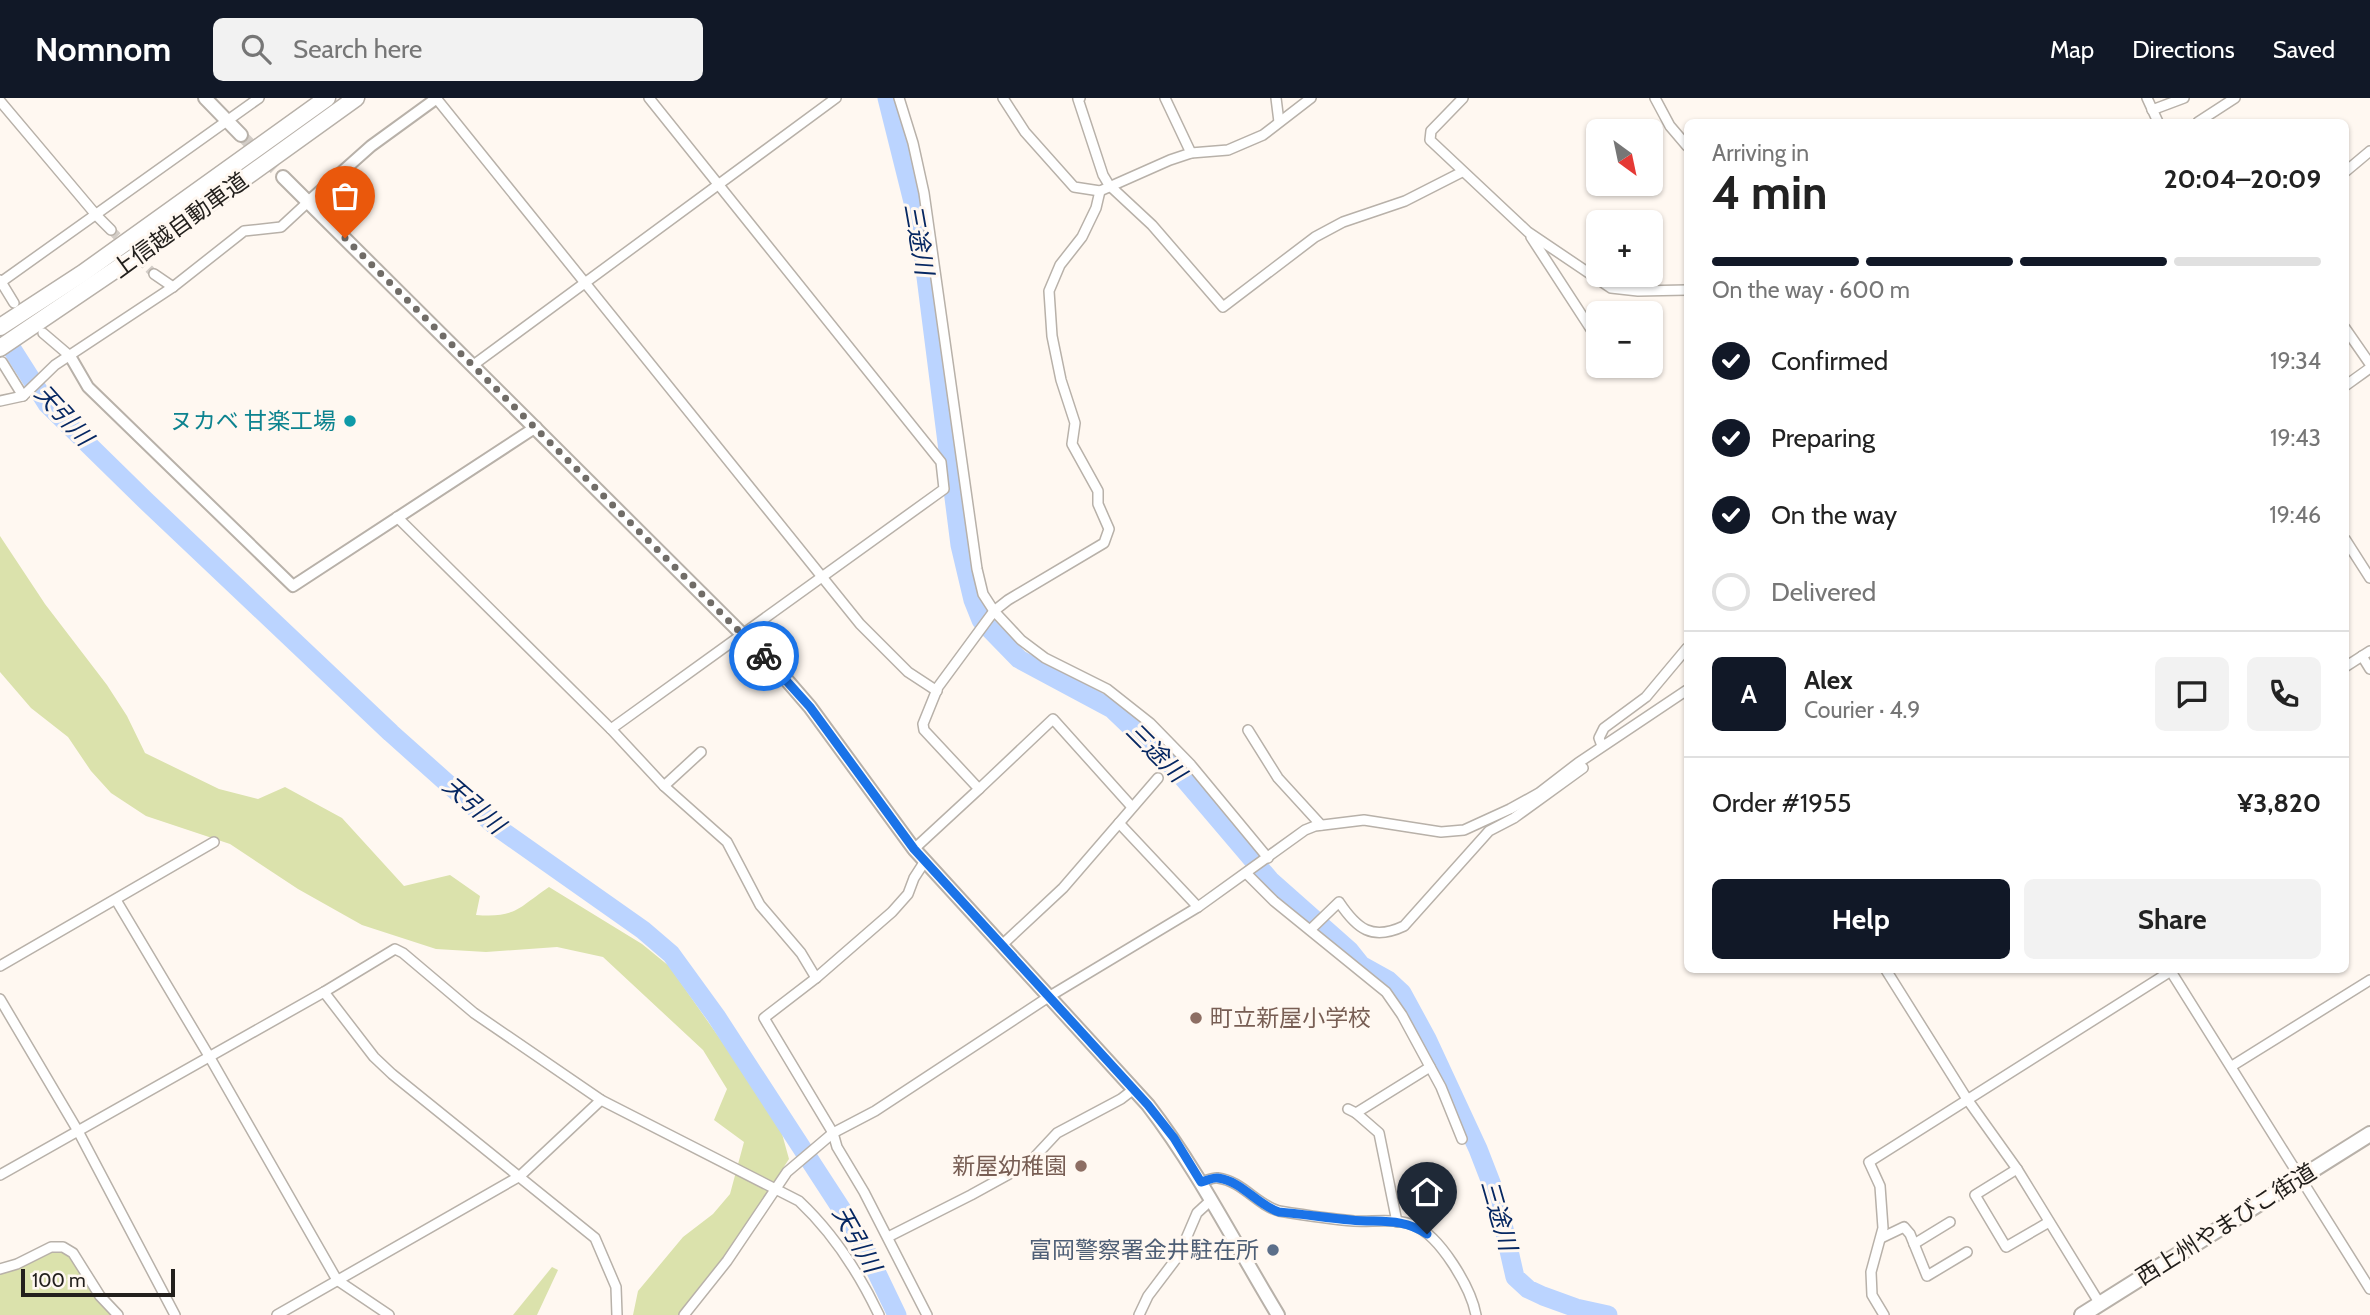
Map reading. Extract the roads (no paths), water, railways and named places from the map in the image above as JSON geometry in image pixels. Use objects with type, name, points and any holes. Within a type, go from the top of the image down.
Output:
[{"type":"highway","name":"上信越自動車道","points":[[0,327],[16,309],[132,239],[327,98]]},
{"type":"highway","name":"上信越自動車道","points":[[1,355],[356,98]]},
{"type":"highway","name":"西上州やまびこ街道","points":[[2082,1315],[2370,1134]]},
{"type":"main road","points":[[205,98],[241,135]]},
{"type":"main road","points":[[283,177],[743,635],[810,707],[914,849],[1051,996],[1174,1138],[1278,1315]]},
{"type":"street","points":[[16,309],[1,281],[97,216],[259,98]]},
{"type":"street","points":[[0,401],[23,396],[55,365],[173,287],[244,231],[281,227],[371,146],[436,98],[860,624],[908,672],[937,691]]},
{"type":"street","points":[[611,729],[944,489],[941,463],[649,98]]},
{"type":"street","points":[[472,366],[836,98]]},
{"type":"street","points":[[899,98],[913,142],[924,193],[977,569],[983,594],[994,611],[1021,640],[1045,658],[1107,689],[1150,723],[1191,765],[1268,858]]},
{"type":"street","points":[[1003,98],[1025,132],[1074,187],[1100,191],[1191,153],[1228,150],[1263,135],[1311,98]]},
{"type":"street","points":[[1080,98],[1078,99],[1109,185],[1152,225],[1223,307],[1315,237],[1343,222],[1405,201],[1462,172]]},
{"type":"street","points":[[1165,98],[1191,153]]},
{"type":"street","points":[[1276,98],[1279,122]]},
{"type":"street","points":[[1463,98],[1432,131],[1430,140],[1528,232],[1611,288],[1638,291],[1684,290]]},
{"type":"street","points":[[1655,98],[1670,126],[1684,142]]},
{"type":"street","points":[[2147,98],[2156,119]]},
{"type":"street","points":[[2152,110],[2184,98]]},
{"type":"street","points":[[2203,119],[2235,98]]},
{"type":"street","points":[[0,102],[111,230]]},
{"type":"street","points":[[2349,169],[2370,151]]},
{"type":"street","points":[[979,789],[925,730],[923,724],[937,691],[994,611],[1104,543],[1110,529],[1098,504],[1098,491],[1072,444],[1075,423],[1061,380],[1052,336],[1049,291],[1060,265],[1082,237],[1096,208],[1100,191]]},
{"type":"street","points":[[1528,232],[1586,321]]},
{"type":"street","points":[[154,274],[173,287]]},
{"type":"street","points":[[36,331],[70,356],[88,387],[293,586],[536,427]]},
{"type":"street","points":[[2349,334],[2370,366],[2349,383]]},
{"type":"street","points":[[1,355],[23,396]]},
{"type":"street","points":[[397,517],[611,729],[664,786],[727,842],[760,905],[801,953],[816,978]]},
{"type":"street","points":[[2349,545],[2370,578]]},
{"type":"street","points":[[1602,746],[1600,738],[1604,727],[1646,697],[1684,652]]},
{"type":"street","points":[[2349,665],[2366,654],[2370,669]]},
{"type":"street","points":[[684,1315],[727,1261],[787,1172],[833,1133],[875,1111],[1051,996],[1198,907],[1305,830],[1321,825],[1364,820],[1441,832],[1464,830],[1539,793],[1602,746],[1684,692]]},
{"type":"street","points":[[914,849],[1053,719],[1132,807]]},
{"type":"street","points":[[1248,730],[1278,778],[1321,825]]},
{"type":"street","points":[[664,786],[701,752]]},
{"type":"street","points":[[1311,929],[1339,902],[1349,917],[1363,929],[1377,934],[1389,933],[1404,926],[1489,831],[1514,818],[1583,768]]},
{"type":"street","points":[[1003,944],[1063,888],[1158,778]]},
{"type":"street","points":[[1119,823],[1198,907]]},
{"type":"street","points":[[0,966],[215,842]]},
{"type":"street","points":[[925,861],[908,894],[892,912],[816,978],[764,1018],[833,1133],[836,1147],[888,1237],[927,1315]]},
{"type":"street","points":[[1247,873],[1274,901],[1386,992],[1441,1087],[1462,1139]]},
{"type":"street","points":[[116,900],[337,1280],[388,1315]]},
{"type":"street","points":[[0,1175],[395,949],[474,1013],[601,1100],[799,1201],[835,1242],[868,1292],[879,1315]]},
{"type":"street","points":[[1888,973],[1967,1099],[2017,1169],[2100,1304]]},
{"type":"street","points":[[1884,1315],[1872,1295],[1871,1272],[1883,1228],[1880,1186],[1869,1162],[2166,973]]},
{"type":"street","points":[[2173,973],[2370,1289]]},
{"type":"street","points":[[2232,1066],[2370,980]]},
{"type":"street","points":[[324,992],[374,1057],[392,1074],[595,1238],[616,1287],[617,1315]]},
{"type":"street","points":[[0,999],[78,1130],[175,1315]]},
{"type":"street","points":[[1397,1222],[1379,1133],[1352,1111],[1430,1067]]},
{"type":"street","points":[[888,1237],[1029,1163],[1057,1133],[1121,1099],[1134,1089]]},
{"type":"street","points":[[277,1315],[520,1176],[601,1100]]},
{"type":"street","points":[[2017,1169],[1975,1195],[2006,1247],[2049,1222]]},
{"type":"street","points":[[1201,1182],[1217,1177],[1242,1188],[1268,1208],[1279,1212],[1413,1225],[1440,1247],[1470,1292],[1476,1315]]},
{"type":"street","points":[[1139,1315],[1148,1296],[1179,1255],[1197,1213],[1210,1201]]},
{"type":"street","points":[[1914,1244],[1950,1222]]},
{"type":"street","points":[[1881,1238],[1904,1227],[1910,1234],[1927,1276],[1967,1252]]},
{"type":"street","points":[[0,1269],[16,1265],[51,1247],[63,1247],[73,1253],[100,1296],[118,1315]]},
{"type":"waterway","name":"三途川","points":[[887,98],[920,230],[960,545],[973,600],[981,620],[1019,659],[1112,709],[1179,773],[1270,880],[1349,950],[1361,965],[1388,980],[1402,993],[1427,1039],[1478,1149],[1497,1198],[1515,1277],[1528,1289],[1543,1296],[1576,1308],[1608,1315]]},
{"type":"waterway","name":"天引川","points":[[0,330],[47,404],[391,733],[494,825],[643,930],[671,954],[716,1016],[859,1236],[897,1315]]},
{"type":"tunnel","points":[[241,135],[283,177]]},
{"type":"tunnel","points":[[111,230],[154,274]]},
{"type":"place","name":"ヌカベ 甘楽工場","points":[[350,421]]},
{"type":"place","name":"町立新屋小学校","points":[[1196,1018]]},
{"type":"place","name":"新屋幼稚園","points":[[1081,1166]]},
{"type":"place","name":"富岡警察署金井駐在所","points":[[1273,1250]]}]
